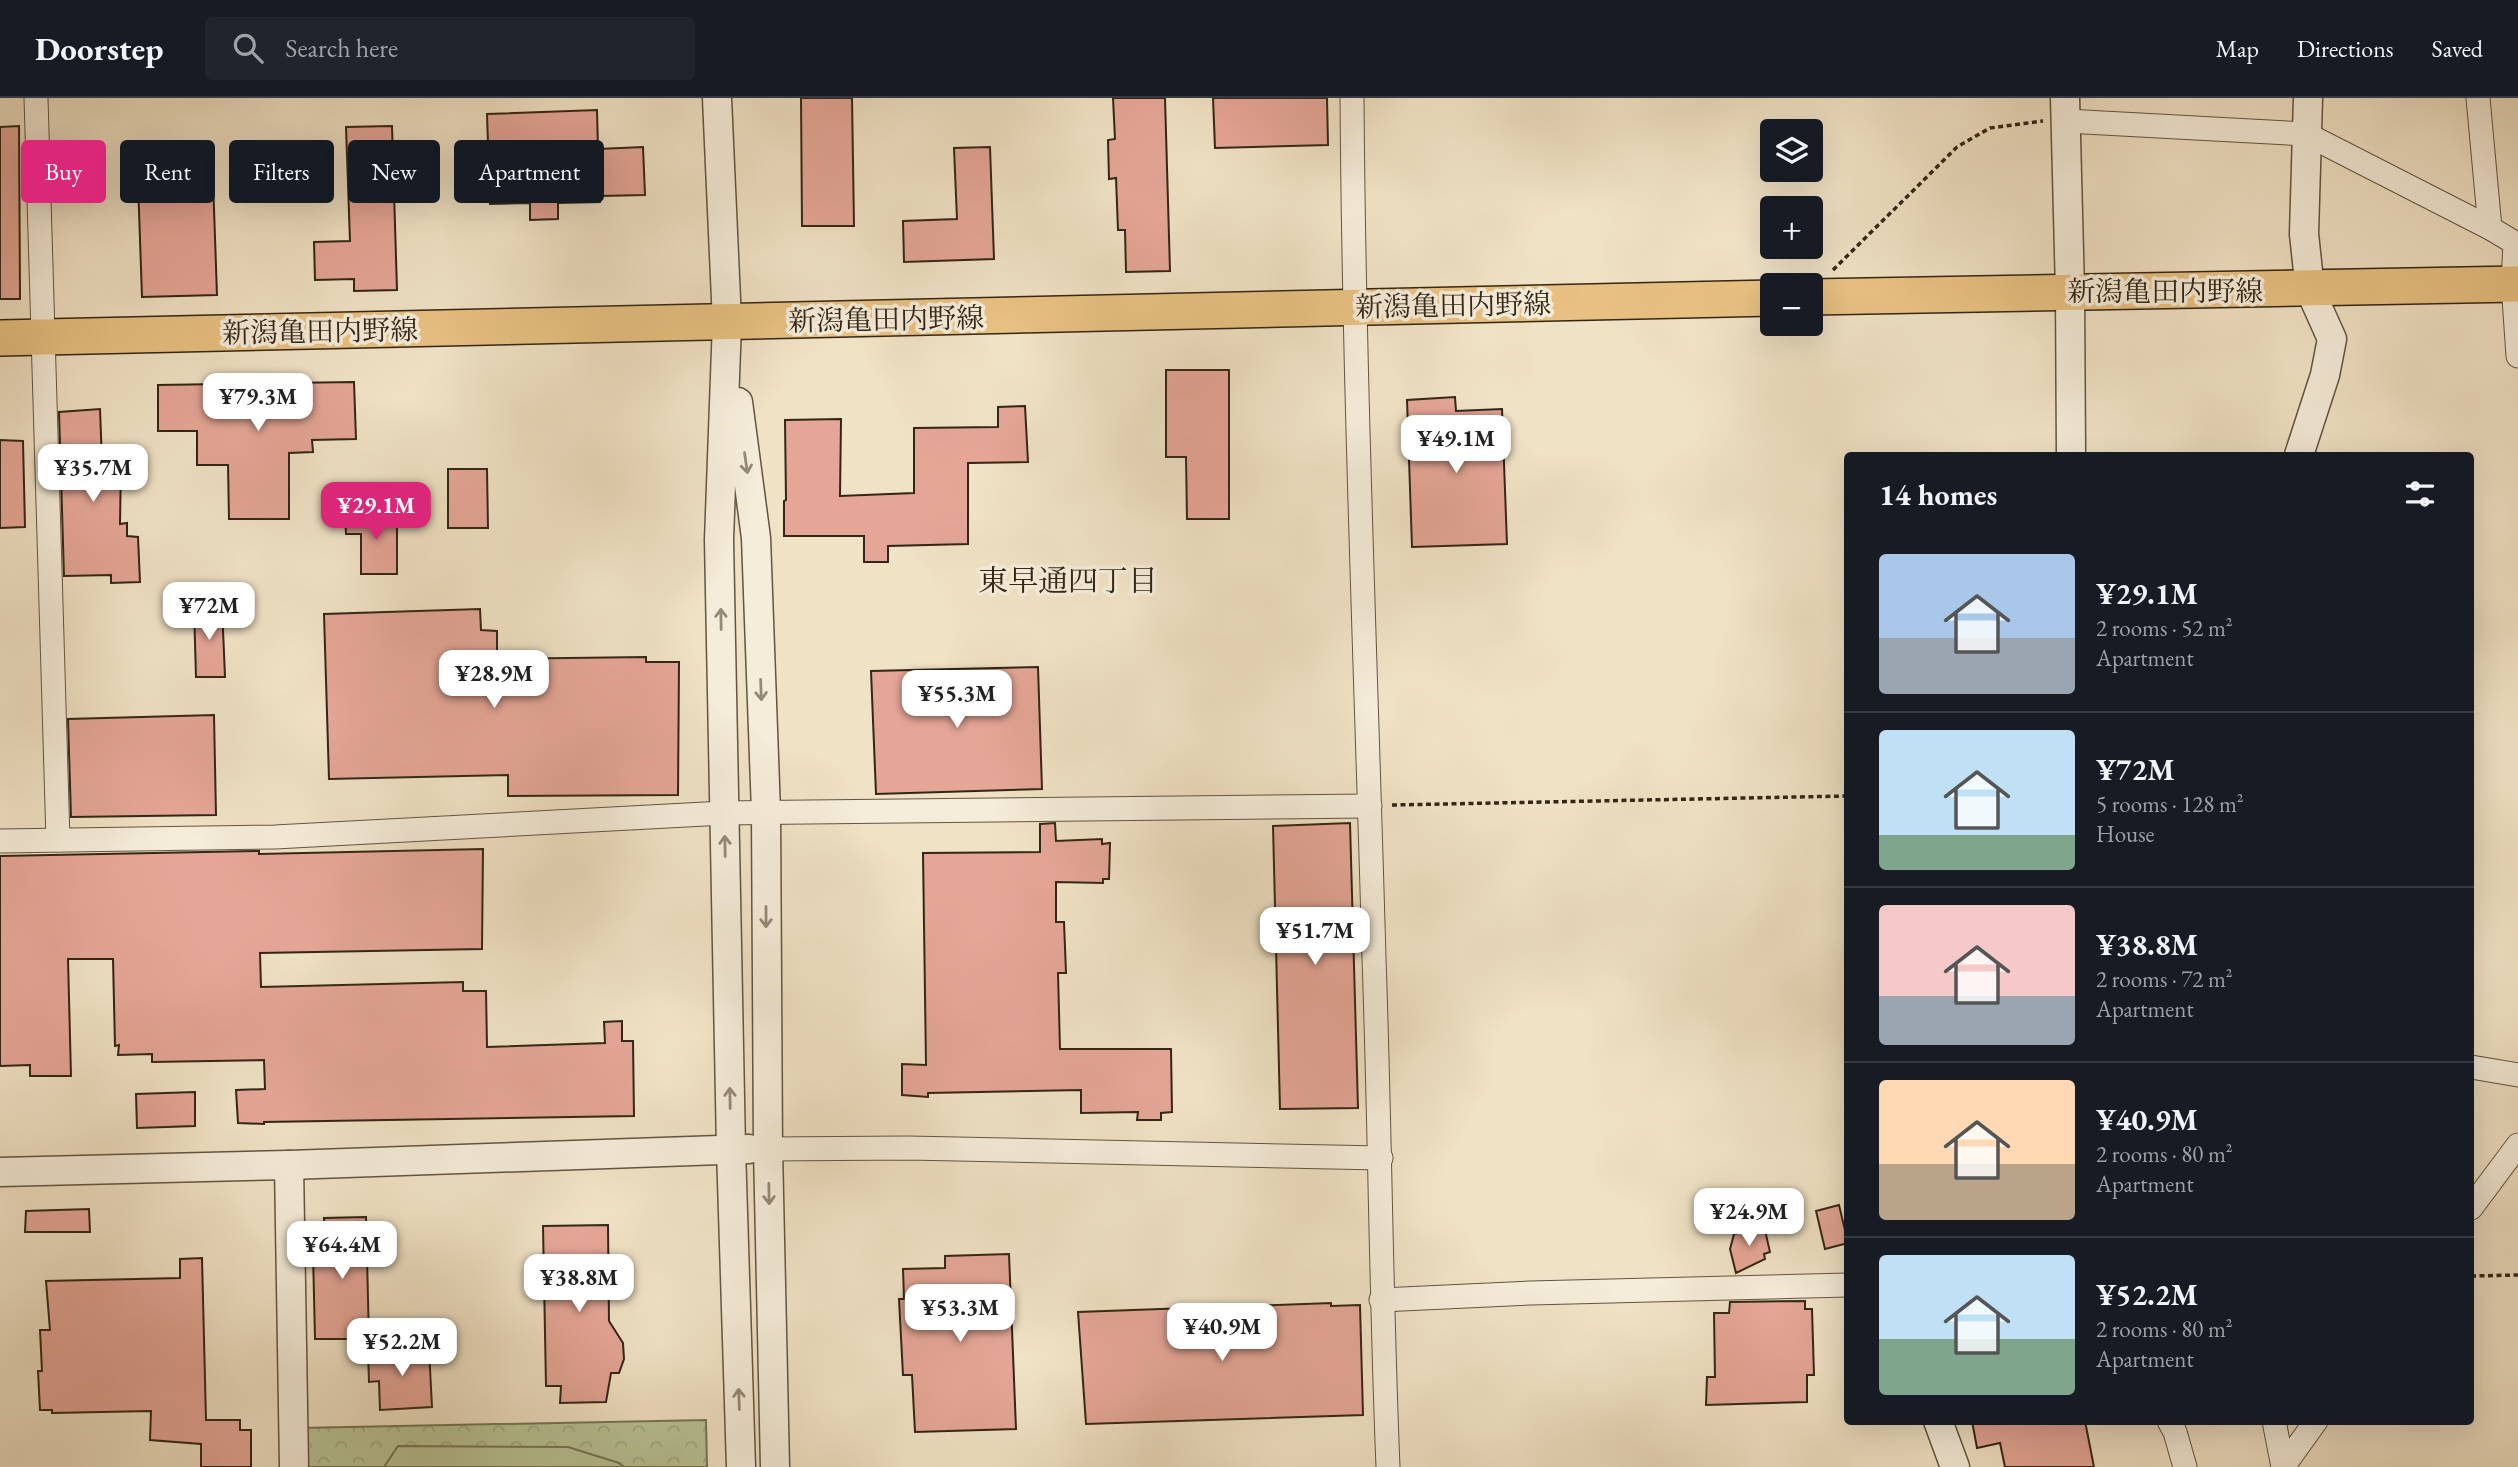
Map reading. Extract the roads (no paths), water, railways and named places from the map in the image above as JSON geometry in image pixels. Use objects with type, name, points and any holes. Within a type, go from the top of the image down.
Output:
[{"type":"main road","name":"新潟亀田内野線","points":[[1823,297],[2070,291],[2310,290],[2516,284]]},
{"type":"main road","name":"新潟亀田内野線","points":[[0,338],[1760,298]]},
{"type":"street","points":[[36,98],[58,840]]},
{"type":"street","points":[[717,98],[727,322],[719,540],[731,1149],[741,1467]]},
{"type":"street","points":[[1352,98],[1354,308],[1381,1158],[1381,1300],[1388,1467]]},
{"type":"street","points":[[2300,452],[2325,375],[2332,339],[2310,290],[2304,234],[2308,98]]},
{"type":"street","points":[[2479,98],[2490,228]]},
{"type":"street","points":[[2071,452],[2065,109],[2306,134],[2490,228],[2515,243],[2518,356]]},
{"type":"street","points":[[727,322],[756,538],[766,813],[768,1149],[775,1467]]},
{"type":"street","points":[[0,841],[275,837],[724,813],[1370,806]]},
{"type":"street","points":[[2474,1068],[2518,1075]]},
{"type":"street","points":[[2474,1204],[2518,1145]]},
{"type":"street","points":[[0,1171],[289,1165],[731,1149],[922,1149],[1381,1158]]},
{"type":"street","points":[[289,1165],[294,1467]]},
{"type":"street","points":[[1381,1300],[1531,1293],[1844,1285]]},
{"type":"street","points":[[1939,1425],[1955,1467]]},
{"type":"street","points":[[2171,1425],[2185,1467]]},
{"type":"street","points":[[2275,1425],[2283,1467]]},
{"type":"street","points":[[2283,1467],[2313,1425]]},
{"type":"district","name":"東早通四丁目","points":[[1068,580]]}]
